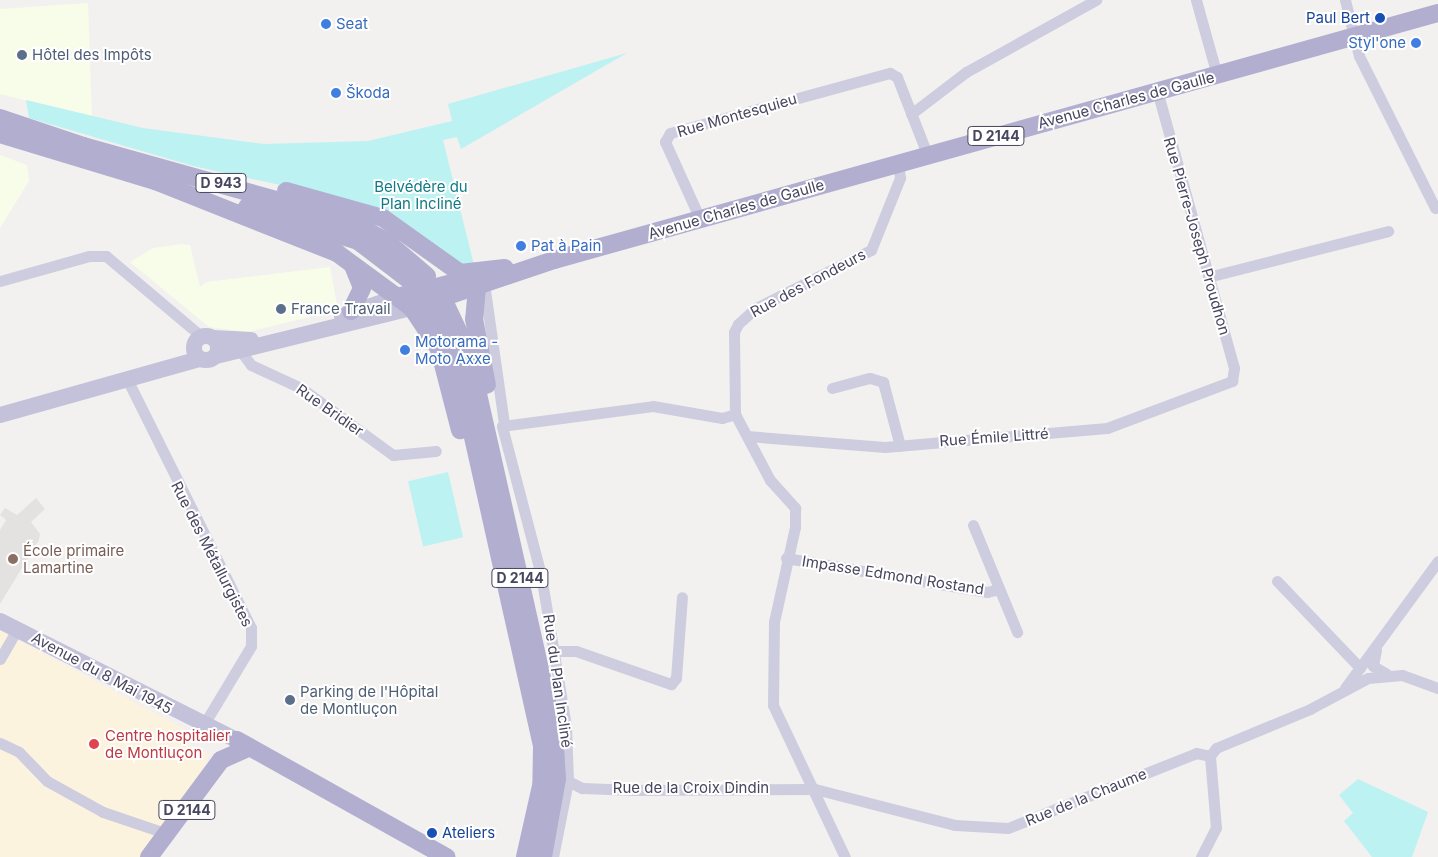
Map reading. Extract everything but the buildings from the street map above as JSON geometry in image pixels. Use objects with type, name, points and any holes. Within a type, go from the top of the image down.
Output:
[{"type":"main road","name":"Avenue Charles de Gaulle","points":[[202,345],[216,356],[236,346],[482,284],[554,260],[927,154],[1438,13]]},
{"type":"main road","name":"D 943","points":[[0,118],[344,219],[386,240],[428,297]]},
{"type":"main road","name":"D 943","points":[[0,134],[155,181],[337,232],[379,252],[428,297]]},
{"type":"main road","points":[[183,173],[258,184],[362,209],[402,228],[437,258],[460,273],[473,275],[532,263]]},
{"type":"main road","points":[[155,181],[348,260],[474,319]]},
{"type":"main road","points":[[428,297],[441,268],[437,258]]},
{"type":"main road","points":[[347,317],[362,288],[348,260]]},
{"type":"main road","name":"Avenue Charles de Gaulle","points":[[428,297],[532,263],[554,260]]},
{"type":"main road","points":[[486,426],[487,383],[474,319],[482,284],[532,263]]},
{"type":"main road","name":"D 2144","points":[[428,297],[469,354],[554,730],[556,779],[532,855]]},
{"type":"main road","name":"D 2144","points":[[428,297],[455,358],[542,747],[541,786],[532,855]]},
{"type":"main road","name":"Avenue Charles de Gaulle","points":[[202,345],[236,346]]},
{"type":"main road","points":[[0,416],[128,379],[181,360],[202,345]]},
{"type":"main road","name":"Avenue du 8 Mai 1945","points":[[0,621],[203,726],[446,857]]},
{"type":"main road","name":"Avenue du 8 Mai 1945","points":[[203,726],[218,737],[240,747]]},
{"type":"main road","points":[[218,737],[221,760]]},
{"type":"main road","name":"D 2144","points":[[149,857],[168,834],[221,760],[240,747]]},
{"type":"main road","name":"Avenue du 8 Mai 1945","points":[[340,800],[364,807],[462,857]]},
{"type":"street","points":[[927,154],[911,114],[966,72],[1096,0]]},
{"type":"street","points":[[1196,0],[1217,75]]},
{"type":"street","points":[[1345,0],[1359,56],[1435,208]]},
{"type":"street","name":"Rue Montesquieu","points":[[700,219],[666,142],[670,133],[895,74],[911,114]]},
{"type":"street","name":"Rue Pierre-Joseph Proudhon","points":[[1157,91],[1234,368],[1232,381]]},
{"type":"street","name":"Rue des Fondeurs","points":[[735,414],[734,332],[738,324],[756,308],[871,250],[900,178],[898,163]]},
{"type":"street","points":[[1208,277],[1388,231]]},
{"type":"street","points":[[0,281],[89,256],[106,256],[202,345]]},
{"type":"street","name":"Rue du Plan Incliné","points":[[482,284],[504,421],[501,432],[542,575],[556,651],[568,781],[554,857]]},
{"type":"street","name":"Rue Bridier","points":[[236,346],[251,365],[310,394],[393,455],[436,451]]},
{"type":"street","points":[[832,388],[870,378],[883,382],[900,446]]},
{"type":"street","name":"Rue des Métallurgistes","points":[[128,379],[252,638],[203,726]]},
{"type":"street","name":"Rue Émile Littré","points":[[748,436],[900,446],[1107,428],[1232,381]]},
{"type":"street","points":[[504,421],[654,406],[722,418],[735,414],[770,480],[794,508],[774,622],[773,705],[815,789],[845,857]]},
{"type":"street","name":"Impasse Edmond Rostand","points":[[973,525],[1017,632]]},
{"type":"street","name":"Impasse Edmond Rostand","points":[[786,558],[987,592],[999,589]]},
{"type":"street","points":[[1342,692],[1376,649],[1438,561]]},
{"type":"street","points":[[1277,581],[1360,668]]},
{"type":"street","points":[[556,651],[576,651],[670,684],[676,678],[682,597]]},
{"type":"street","points":[[0,659],[17,629]]},
{"type":"street","points":[[1376,649],[1373,666],[1387,674],[1438,688]]},
{"type":"street","points":[[1201,857],[1216,828],[1210,756],[1216,748],[1387,674]]},
{"type":"street","points":[[0,743],[19,752],[47,782],[103,812],[168,834]]},
{"type":"street","name":"Rue de la Chaume","points":[[815,789],[955,825],[1008,828],[1196,753],[1210,756]]},
{"type":"street","name":"Rue de la Croix Dindin","points":[[568,781],[582,788],[815,789]]},
{"type":"shaded area","points":[[88,3],[92,117],[0,94],[0,9]]},
{"type":"shaded area","points":[[0,155],[27,165],[29,181],[0,228]]},
{"type":"shaded area","points":[[182,244],[190,245],[200,287],[206,282],[330,267],[338,310],[248,332],[209,327],[130,262],[153,248]]},
{"type":"shaded area","name":"École primaire Lamartine","points":[[36,498],[45,509],[31,522],[40,534],[39,540],[0,604],[0,530],[6,520],[0,515],[5,508],[17,515]]},
{"type":"shaded area","name":"Centre hospitalier de Montluçon","points":[[0,630],[188,731],[183,741],[210,755],[182,805],[141,857],[0,857]]},
{"type":"green space","name":"Belvédère du Plan Incliné","points":[[627,53],[461,149],[457,137],[443,140],[475,269],[446,259],[422,236],[289,187],[193,166],[29,118],[26,100],[143,128],[264,144],[368,141],[452,121],[448,104]]},
{"type":"green space","points":[[448,472],[463,537],[423,547],[408,481]]},
{"type":"green space","points":[[1358,779],[1428,812],[1412,857],[1372,857],[1344,821],[1353,813],[1339,795]]},
{"type":"place","name":"Paul Bert","points":[[1380,18]]},
{"type":"place","name":"Seat","points":[[326,24]]},
{"type":"place","name":"Styl'one","points":[[1416,43]]},
{"type":"place","name":"Hôtel des Impôts","points":[[22,55]]},
{"type":"place","name":"Škoda","points":[[336,93]]},
{"type":"place","name":"Pat à Pain","points":[[521,246]]},
{"type":"place","name":"France Travail","points":[[281,309]]},
{"type":"place","name":"Motorama - Moto Axxe","points":[[405,350]]},
{"type":"place","name":"École primaire Lamartine","points":[[13,559]]},
{"type":"place","name":"Parking de l'Hôpital de Montluçon","points":[[290,700]]},
{"type":"place","name":"Centre hospitalier de Montluçon","points":[[94,744]]},
{"type":"place","name":"Ateliers","points":[[432,833]]}]
